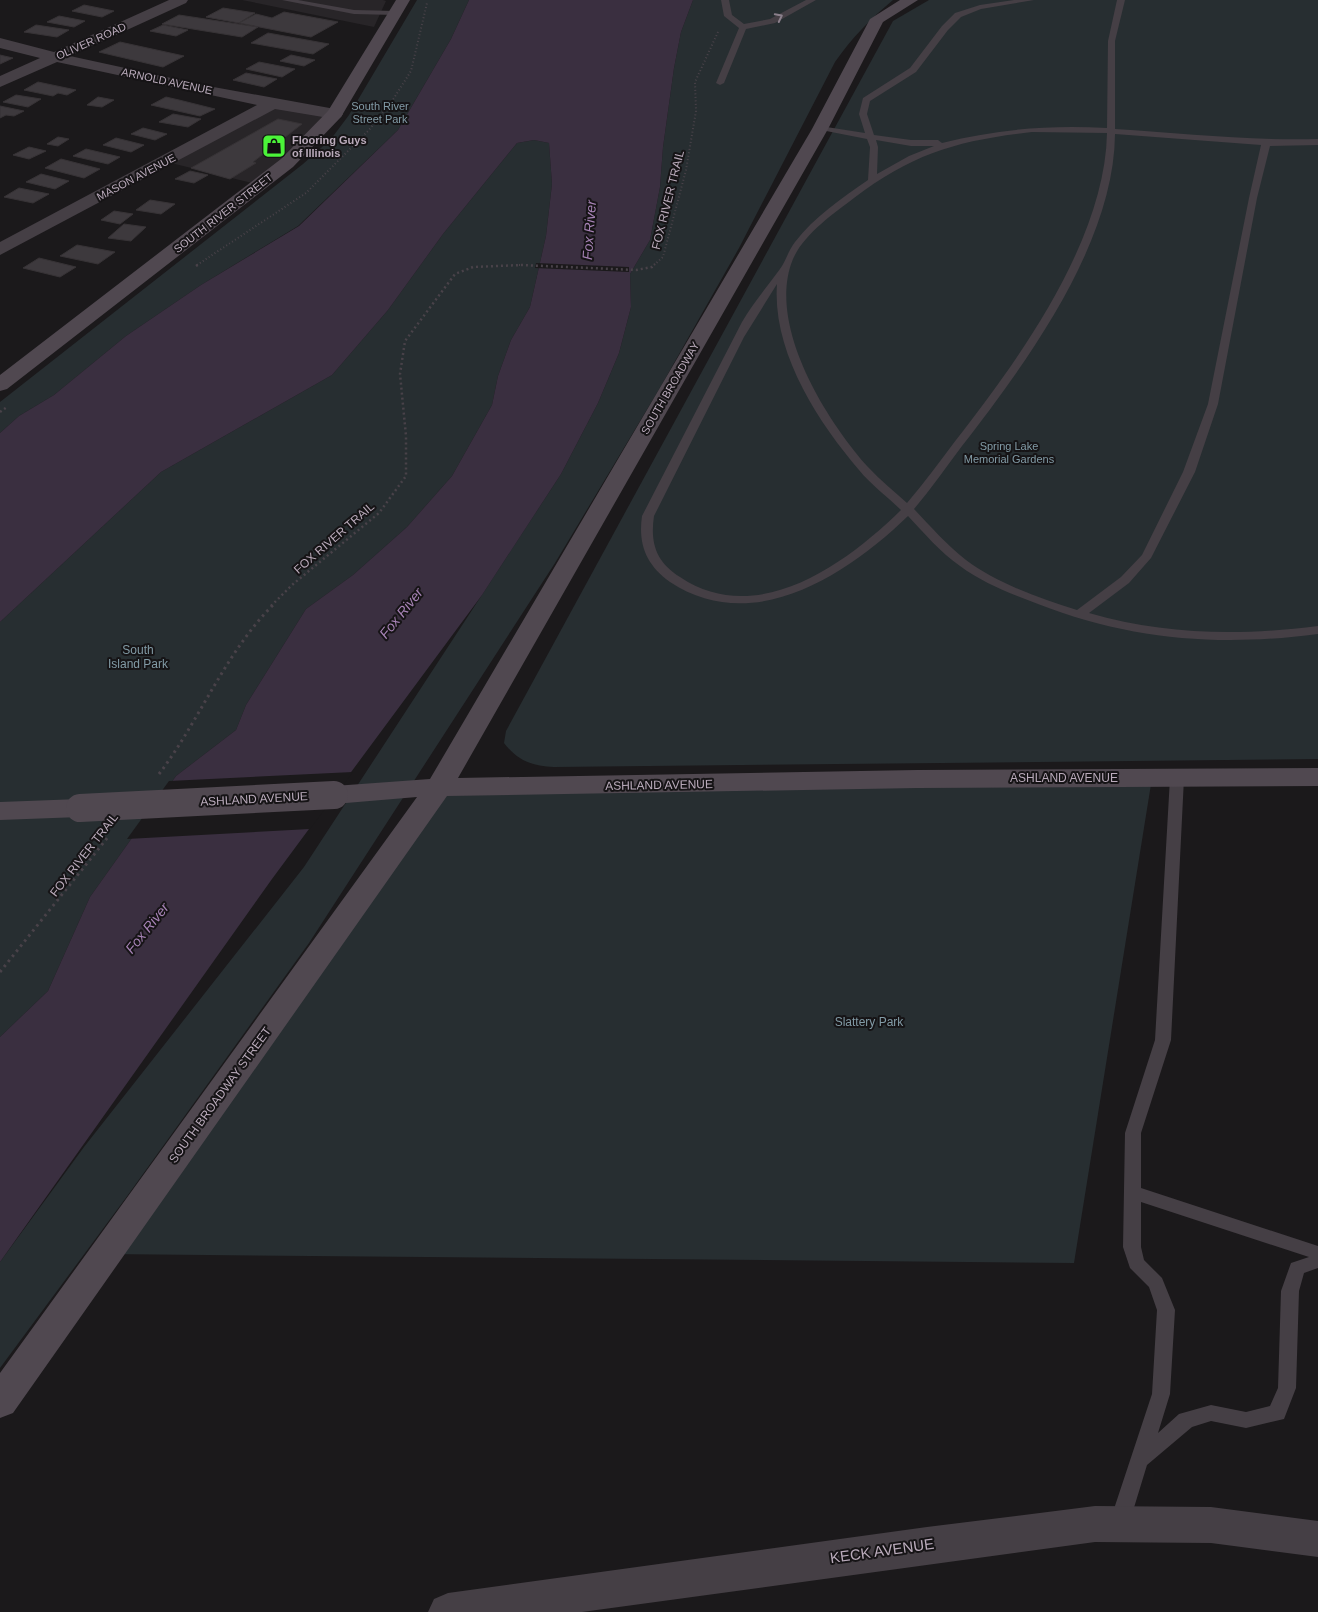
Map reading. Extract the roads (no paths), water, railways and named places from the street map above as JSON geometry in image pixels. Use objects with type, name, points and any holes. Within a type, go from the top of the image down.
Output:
[{"type":"street","name":"OLIVER ROAD","points":[[0,82],[181,0]]},
{"type":"street","name":"SOUTH BROADWAY","points":[[439,787],[820,129],[877,19],[911,0]]},
{"type":"street","name":"SOUTH RIVER STREET","points":[[0,386],[287,163],[335,114],[399,6]]},
{"type":"street","name":"ARNOLD AVENUE","points":[[0,43],[54,57],[272,104],[335,114]]},
{"type":"street","name":"MASON AVENUE","points":[[0,249],[272,104]]},
{"type":"street","name":"ASHLAND AVENUE","points":[[0,811],[334,795],[439,787],[917,779],[1318,777]]},
{"type":"street","name":"SOUTH BROADWAY STREET","points":[[0,1402],[439,787]]},
{"type":"street","name":"KECK AVENUE","points":[[448,1612],[927,1544],[1095,1524],[1211,1526],[1318,1539]]},
{"type":"lane","points":[[286,0],[354,12],[399,6]]},
{"type":"lane","points":[[725,0],[728,16],[743,27],[772,21],[812,0]]},
{"type":"lane","points":[[872,180],[874,147],[863,114],[866,100],[913,70],[952,20],[966,10],[1030,0]]},
{"type":"lane","points":[[786,268],[767,287],[757,304],[709,393],[648,516],[645,532],[647,547],[654,562],[668,576],[688,588],[709,595],[741,599],[768,598],[794,592],[839,568],[908,509],[1001,389],[1026,351],[1067,277],[1093,221],[1104,191],[1112,130],[1108,69],[1111,40],[1121,0]]},
{"type":"lane","points":[[720,83],[743,27]]},
{"type":"lane","points":[[820,129],[911,143],[958,142]]},
{"type":"lane","points":[[1318,142],[1266,143],[1112,130],[1028,131],[978,136],[958,142],[916,156],[872,180],[812,230],[790,256],[786,268],[782,309],[787,335],[809,390],[864,470],[908,509],[930,534],[957,559],[983,576],[1018,592],[1080,614],[1154,634],[1197,638],[1245,639],[1318,630]]},
{"type":"lane","points":[[1080,614],[1125,580],[1147,556],[1189,472],[1213,404],[1253,198],[1266,143]]},
{"type":"lane","points":[[1119,1525],[1161,1394],[1166,1310],[1156,1284],[1136,1263],[1132,1247],[1133,1132],[1163,1040],[1177,778]]},
{"type":"lane","points":[[1132,1192],[1318,1253]]},
{"type":"lane","points":[[1139,1460],[1186,1420],[1211,1413],[1246,1420],[1277,1413],[1287,1388],[1290,1291],[1297,1268],[1318,1261]]},
{"type":"water","name":"Fox River","points":[[469,0],[693,0],[681,32],[674,68],[663,147],[660,187],[650,240],[630,274],[631,307],[619,353],[598,403],[561,474],[482,595],[272,879],[0,1262],[0,1037],[48,991],[90,897],[176,776],[236,730],[246,705],[306,609],[353,575],[407,527],[452,476],[492,405],[498,376],[511,340],[530,307],[546,236],[552,184],[549,143],[534,140],[517,143],[443,234],[388,310],[332,375],[161,472],[0,622],[0,433],[19,416],[54,395],[126,336],[201,285],[299,226],[398,130],[451,39]]},
{"type":"place","name":"Flooring Guys of Illinois","points":[[274,146]]},
{"type":"park label","name":"South River Street Park","points":[[380,112]]},
{"type":"park label","name":"Spring Lake Memorial Gardens","points":[[1009,452]]},
{"type":"park label","name":"South Island Park","points":[[138,657]]},
{"type":"park label","name":"Slattery Park","points":[[869,1022]]}]
